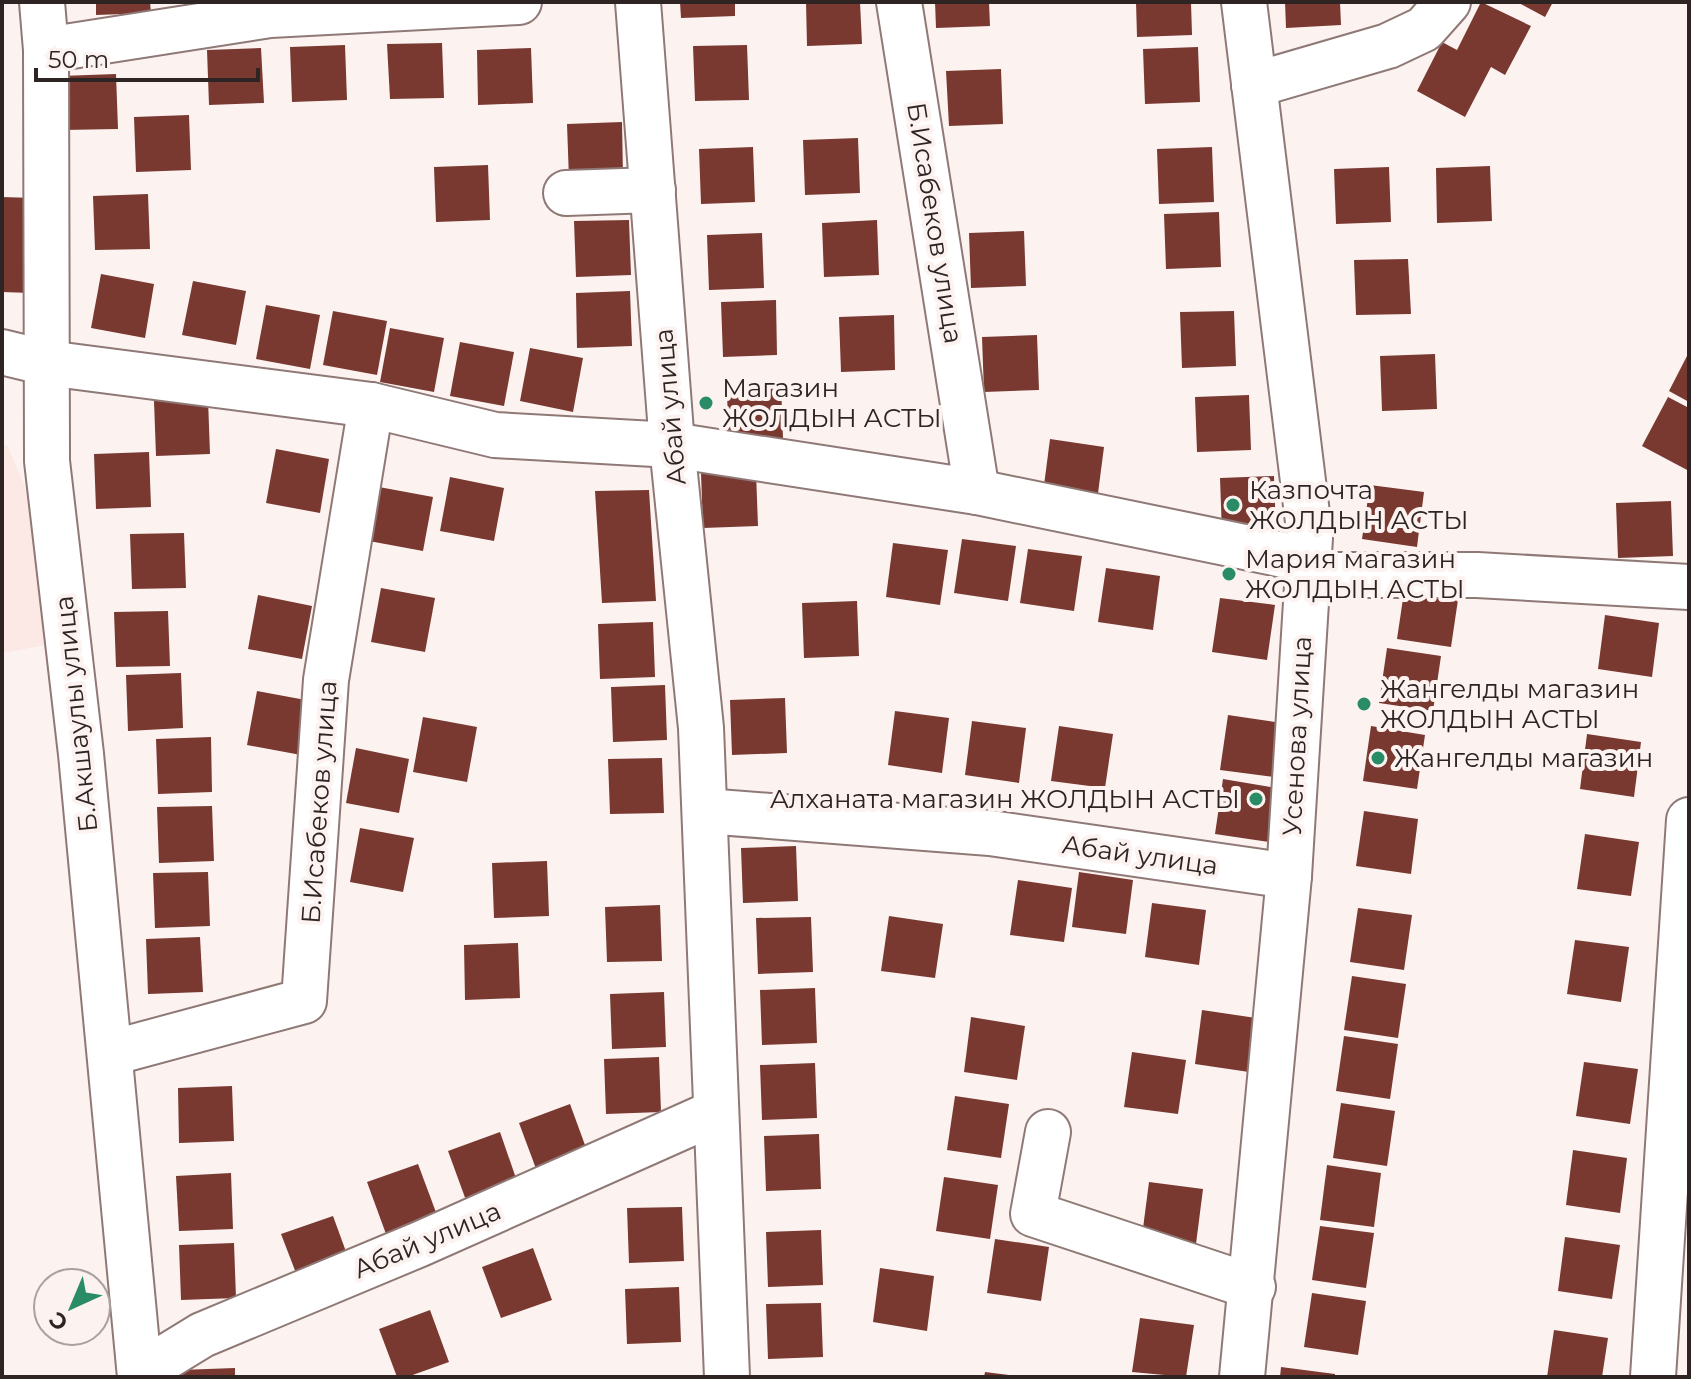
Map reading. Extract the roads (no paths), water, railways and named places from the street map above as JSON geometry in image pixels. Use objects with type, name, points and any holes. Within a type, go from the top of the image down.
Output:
[{"type":"street","name":"Б.Акшаулы улица","points":[[42,2],[46,50],[47,461],[111,1053],[140,1375]]},
{"type":"street","points":[[46,50],[270,15],[519,2]]},
{"type":"street","name":"Абай улица","points":[[638,2],[672,445],[701,728],[727,1377]]},
{"type":"street","name":"Б.Исабеков улица","points":[[899,2],[977,492]]},
{"type":"street","name":"Усенова улица","points":[[1242,1377],[1253,1287],[1289,876],[1310,538],[1244,2]]},
{"type":"street","points":[[1254,85],[1388,46],[1424,29],[1448,2]]},
{"type":"street","points":[[566,193],[653,190]]},
{"type":"street","points":[[2,352],[47,363],[371,405],[495,435],[672,445],[977,492],[1307,568],[1689,587]]},
{"type":"street","name":"Б.Исабеков улица","points":[[111,1053],[304,1001],[326,680],[371,405]]},
{"type":"street","name":"Абай улица","points":[[705,811],[990,833],[1289,876]]},
{"type":"street","points":[[1653,1377],[1689,820]]},
{"type":"street","name":"Абай улица","points":[[140,1375],[202,1335],[420,1244],[716,1112]]},
{"type":"street","points":[[1048,1132],[1033,1214],[1253,1287]]},
{"type":"place","name":"Магазин ЖОЛДЫН АСТЫ","points":[[706,403]]},
{"type":"place","name":"Казпочта ЖОЛДЫН АСТЫ","points":[[1233,505]]},
{"type":"place","name":"Мария магазин ЖОЛДЫН АСТЫ","points":[[1229,574]]},
{"type":"place","name":"Жангелды магазин ЖОЛДЫН АСТЫ","points":[[1364,704]]},
{"type":"place","name":"Жангелды магазин","points":[[1378,758]]},
{"type":"place","name":"Алханата магазин ЖОЛДЫН АСТЫ","points":[[1256,799]]}]
